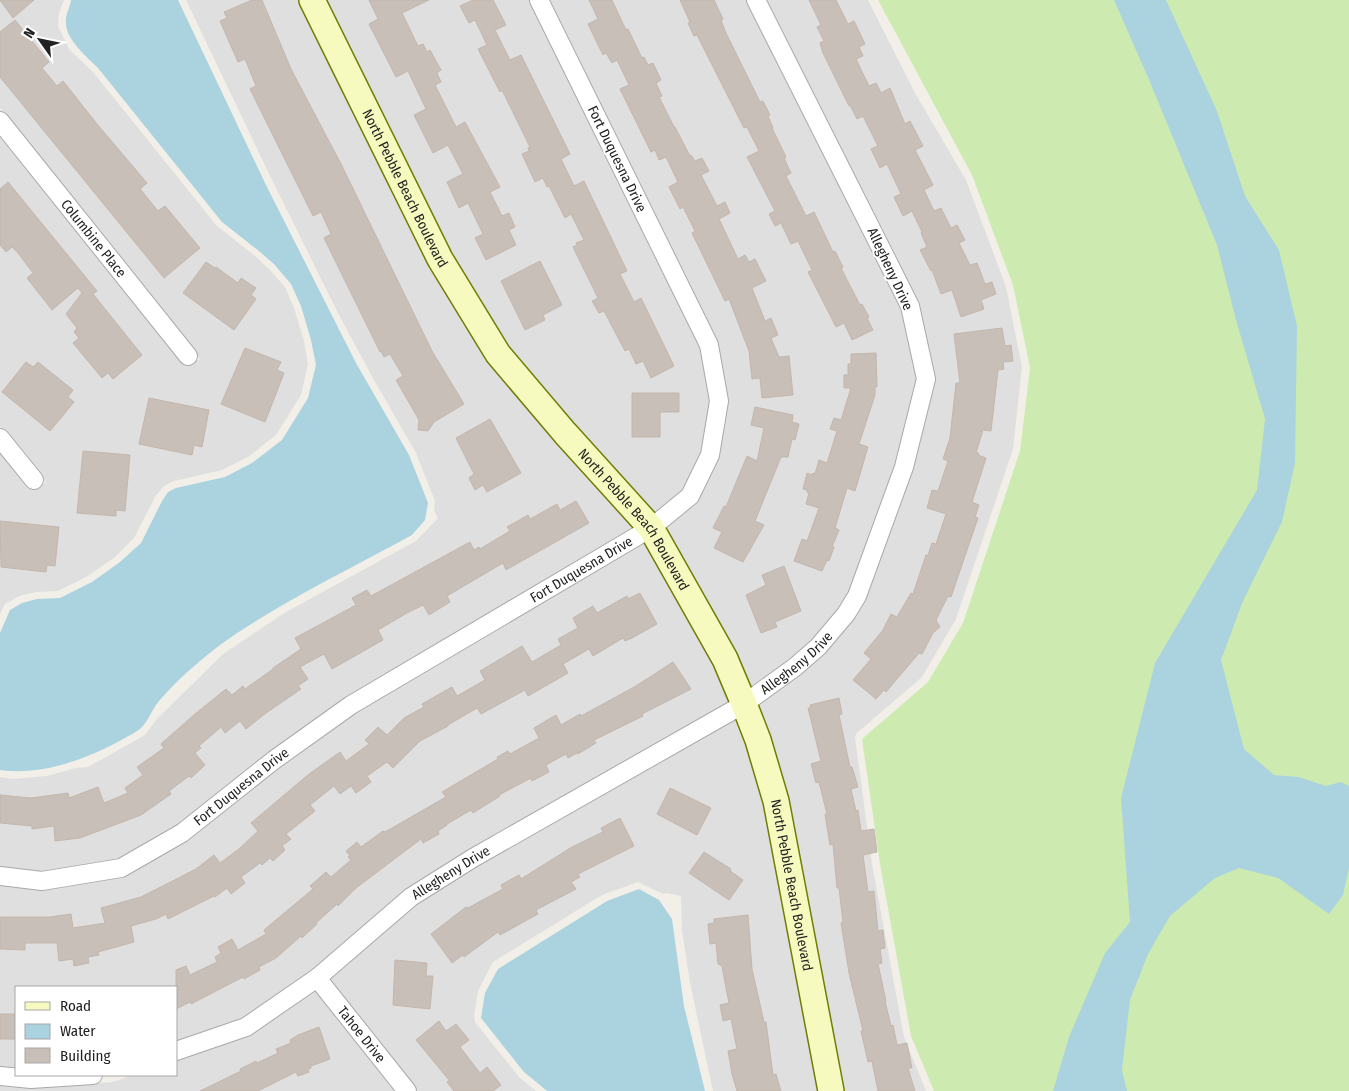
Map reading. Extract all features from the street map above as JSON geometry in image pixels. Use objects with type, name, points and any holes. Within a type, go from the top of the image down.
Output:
[{"type":"street","name":"North Pebble Beach Boulevard","points":[[312,0],[440,259],[498,354],[651,528],[725,659],[744,704],[776,801],[831,1091]]},
{"type":"street","name":"Fort Duquesna Drive","points":[[0,876],[42,881],[121,868],[182,833],[274,760],[351,705],[651,528],[690,496],[710,455],[718,402],[709,345],[539,0]]},
{"type":"street","name":"Allegheny Drive","points":[[178,1050],[246,1027],[317,978],[411,897],[473,858],[744,704],[795,667],[818,647],[846,614],[857,596],[904,467],[926,379],[910,306],[756,0]]},
{"type":"street","name":"Columbine Place","points":[[0,121],[188,356]]},
{"type":"street","points":[[0,438],[34,480]]},
{"type":"street","name":"Tahoe Drive","points":[[317,978],[407,1091]]},
{"type":"street","points":[[0,1076],[31,1078],[72,1076]]},
{"type":"shaded area","points":[[0,0],[64,0],[59,13],[58,26],[69,49],[93,72],[217,226],[255,256],[285,287],[294,308],[304,341],[308,364],[301,395],[276,435],[248,457],[222,470],[174,481],[164,486],[155,497],[134,538],[115,557],[88,576],[58,591],[36,592],[19,596],[5,604],[0,614],[0,451],[33,491],[46,482],[0,426],[0,134],[186,367],[200,359],[0,108]]},
{"type":"shaded area","points":[[186,0],[303,0],[433,263],[638,525],[346,698],[268,753],[177,826],[118,860],[41,873],[0,868],[0,777],[12,779],[47,776],[76,768],[88,767],[145,735],[156,720],[223,654],[286,612],[416,541],[438,518],[434,510],[435,501],[416,453],[340,317]]},
{"type":"shaded area","points":[[321,0],[530,0],[701,346],[710,401],[701,452],[683,491],[652,516],[505,350],[448,256]]},
{"type":"shaded area","points":[[548,0],[747,0],[901,308],[917,378],[896,463],[849,592],[839,610],[812,640],[789,661],[748,691],[662,530],[698,500],[718,457],[727,401]]},
{"type":"shaded area","points":[[765,0],[868,0],[915,93],[966,180],[1006,287],[1022,367],[1013,449],[956,619],[922,677],[857,733],[855,737],[872,864],[904,1037],[926,1091],[840,1091],[755,707],[801,674],[825,652],[853,620],[865,601],[912,470],[934,382],[934,378]]},
{"type":"shaded area","points":[[649,540],[734,700],[406,890],[311,971],[241,1020],[178,1041],[178,986],[15,986],[15,1069],[0,1068],[0,885],[124,876],[187,841],[280,766],[357,712]]},
{"type":"shaded area","points":[[740,716],[768,802],[822,1091],[713,1091],[690,983],[682,931],[681,896],[663,894],[638,882],[602,895],[493,962],[478,991],[474,1016],[475,1022],[519,1077],[536,1091],[417,1091],[329,979],[417,904],[478,865]]},
{"type":"shaded area","points":[[316,989],[396,1091],[0,1091],[0,1085],[32,1087],[113,1082],[130,1076],[178,1076],[178,1059],[251,1034]]},
{"type":"green space","points":[[878,0],[1349,0],[1349,1091],[934,1091],[911,1036],[880,864],[862,739],[928,682],[963,623],[1020,451],[1030,368],[1013,285],[972,175]]},
{"type":"water","points":[[71,0],[178,0],[266,185],[356,363],[409,455],[428,503],[425,520],[412,535],[318,585],[249,625],[209,654],[183,676],[167,693],[157,704],[143,726],[136,732],[94,753],[64,764],[32,770],[0,770],[0,633],[10,610],[22,603],[37,599],[60,598],[92,582],[120,562],[141,543],[168,492],[176,488],[225,477],[252,463],[282,440],[308,398],[316,365],[301,306],[291,284],[274,264],[222,222],[98,68],[73,42],[69,36],[66,23]]},
{"type":"water","points":[[1114,0],[1166,0],[1217,111],[1245,196],[1279,250],[1297,326],[1295,463],[1282,522],[1243,601],[1221,660],[1244,749],[1274,775],[1299,777],[1326,786],[1341,782],[1349,786],[1349,868],[1343,895],[1329,914],[1278,878],[1239,868],[1215,878],[1170,916],[1148,954],[1130,1000],[1122,1070],[1127,1091],[1053,1091],[1069,1037],[1105,953],[1130,922],[1121,798],[1155,663],[1257,490],[1265,419],[1236,320],[1217,245]]},
{"type":"water","points":[[639,889],[659,900],[672,919],[684,1006],[705,1091],[547,1091],[524,1072],[481,1018],[485,993],[498,969],[607,901]]},
{"type":"building","points":[[0,0],[34,0],[13,18]]},
{"type":"building","points":[[252,0],[262,0],[291,69],[342,166],[432,351],[464,404],[434,422],[428,431],[418,430],[419,420],[396,380],[403,376],[390,354],[384,357],[380,352],[324,238],[331,234],[321,212],[313,216],[250,89],[256,86],[245,59],[238,62],[220,21],[227,18],[224,12]]},
{"type":"building","points":[[369,0],[429,0],[402,13],[418,46],[423,44],[427,52],[430,50],[441,70],[437,73],[441,82],[435,85],[456,127],[465,122],[500,187],[490,192],[502,216],[509,213],[515,227],[509,230],[516,245],[486,260],[475,238],[483,234],[468,203],[459,208],[447,182],[463,174],[448,145],[433,153],[414,115],[426,109],[408,71],[396,77],[369,24],[378,19]]},
{"type":"building","points":[[473,0],[493,0],[506,25],[495,30],[510,60],[521,55],[570,154],[561,159],[574,186],[584,181],[627,271],[620,274],[634,302],[641,298],[674,366],[651,378],[643,361],[636,364],[629,349],[625,351],[604,311],[599,313],[592,301],[598,298],[573,247],[577,245],[576,243],[584,240],[571,214],[565,218],[543,178],[535,182],[522,154],[529,151],[528,148],[530,147],[502,90],[500,92],[478,49],[487,45],[475,20],[469,23],[460,6]]},
{"type":"building","points":[[589,0],[612,0],[642,58],[644,57],[648,65],[653,63],[661,80],[656,83],[662,96],[659,97],[674,127],[690,156],[695,161],[702,158],[709,171],[701,175],[717,206],[725,202],[730,213],[719,219],[738,259],[745,255],[749,262],[755,259],[766,281],[752,288],[765,321],[771,318],[778,335],[771,338],[779,357],[789,356],[793,395],[762,398],[760,378],[752,379],[749,351],[729,299],[725,301],[692,233],[695,231],[683,207],[680,209],[669,187],[678,182],[666,157],[659,160],[655,150],[651,152],[620,89],[629,85],[617,60],[612,63],[606,53],[603,55],[588,24],[598,19]]},
{"type":"building","points":[[680,0],[714,0],[723,19],[721,20],[725,31],[760,102],[763,101],[770,115],[768,116],[772,128],[786,157],[784,158],[791,173],[786,176],[806,216],[814,212],[833,252],[835,251],[843,267],[841,268],[860,305],[862,304],[869,317],[867,318],[873,330],[852,340],[844,323],[836,327],[808,272],[812,270],[798,241],[791,244],[781,223],[775,226],[769,214],[775,211],[747,157],[759,151],[747,127],[744,128],[697,35],[694,36]]},
{"type":"building","points":[[809,0],[836,0],[848,24],[854,21],[865,44],[859,47],[863,56],[856,59],[869,86],[876,83],[881,93],[890,88],[905,124],[910,121],[923,146],[915,150],[933,185],[924,190],[934,211],[941,208],[951,228],[957,225],[965,240],[959,243],[970,265],[977,263],[985,284],[992,282],[996,294],[981,300],[984,309],[961,317],[952,290],[941,294],[932,270],[920,250],[927,247],[912,211],[903,216],[894,197],[901,194],[887,164],[880,168],[871,149],[878,146],[863,116],[857,119],[849,106],[823,53],[820,43],[824,41],[817,27],[821,25]]},
{"type":"building","points":[[15,20],[49,62],[42,68],[57,86],[63,81],[147,183],[140,189],[158,211],[165,206],[200,248],[164,278],[0,77],[0,32]]},
{"type":"building","points":[[8,182],[97,291],[93,294],[142,355],[113,379],[108,373],[102,378],[73,343],[79,338],[74,332],[77,328],[66,314],[82,293],[78,288],[52,310],[27,278],[33,273],[18,253],[12,247],[6,252],[0,245],[0,189]]},
{"type":"building","points":[[540,261],[562,305],[543,315],[545,320],[525,330],[501,281]]},
{"type":"building","points":[[206,262],[238,283],[241,278],[256,288],[251,295],[256,299],[234,330],[183,293]]},
{"type":"building","points":[[1002,328],[1005,346],[1011,345],[1013,361],[1003,362],[1004,369],[998,370],[991,431],[983,430],[976,453],[986,458],[972,502],[979,505],[975,517],[978,518],[951,597],[948,596],[936,620],[940,627],[933,633],[922,654],[919,653],[886,692],[884,690],[876,699],[853,680],[871,659],[864,653],[883,630],[891,614],[897,617],[911,593],[913,594],[926,555],[928,555],[932,543],[936,544],[946,514],[927,508],[932,490],[938,491],[948,461],[943,459],[950,438],[956,383],[960,383],[954,334]]},
{"type":"building","points":[[245,348],[281,362],[277,370],[284,373],[265,422],[221,404]]},
{"type":"building","points":[[876,353],[877,387],[875,387],[875,395],[859,444],[868,447],[855,491],[847,488],[835,528],[839,530],[832,547],[834,547],[829,561],[827,560],[822,571],[794,561],[802,539],[807,541],[819,508],[806,504],[809,493],[803,489],[807,473],[815,474],[819,460],[827,463],[837,431],[830,429],[834,418],[841,420],[851,388],[844,388],[844,375],[848,375],[848,364],[851,364],[851,354]]},
{"type":"building","points":[[26,362],[33,367],[38,362],[73,390],[68,397],[74,402],[50,431],[2,392]]},
{"type":"building","points":[[632,393],[679,393],[679,412],[660,412],[660,437],[632,437]]},
{"type":"building","points":[[149,398],[209,410],[202,447],[194,445],[192,455],[139,444]]},
{"type":"building","points":[[755,407],[793,415],[792,422],[799,424],[795,440],[792,439],[788,457],[781,457],[755,521],[764,525],[743,562],[714,548],[722,532],[713,528],[724,506],[726,507],[747,456],[757,461],[764,428],[751,425]]},
{"type":"building","points":[[490,419],[521,473],[487,492],[483,485],[475,490],[469,478],[474,474],[456,438]]},
{"type":"building","points":[[83,451],[130,455],[125,511],[116,510],[116,516],[77,513]]},
{"type":"building","points":[[576,501],[589,523],[506,570],[503,563],[447,596],[450,602],[429,615],[423,605],[407,613],[378,630],[383,640],[332,669],[324,654],[300,667],[308,679],[298,686],[301,689],[246,729],[240,721],[225,733],[221,727],[199,746],[201,748],[195,753],[205,765],[191,778],[189,776],[169,791],[171,794],[141,815],[80,838],[55,841],[54,826],[32,829],[32,826],[0,823],[0,795],[31,798],[68,793],[69,798],[98,787],[104,803],[128,793],[125,788],[143,775],[137,767],[164,748],[161,744],[195,714],[226,689],[232,695],[243,686],[245,689],[301,649],[295,638],[356,605],[352,598],[367,590],[371,596],[470,542],[474,550],[479,547],[480,549],[510,531],[507,527],[528,515],[530,519],[557,504],[560,510]]},
{"type":"building","points":[[0,521],[59,527],[55,566],[47,565],[46,572],[1,567]]},
{"type":"building","points":[[784,566],[801,611],[775,622],[777,627],[761,633],[746,595],[766,585],[762,575]]},
{"type":"building","points":[[640,593],[657,624],[625,641],[623,638],[593,656],[589,649],[563,664],[568,673],[528,696],[525,690],[481,714],[477,708],[420,741],[393,768],[387,762],[367,776],[371,782],[356,793],[351,786],[340,794],[334,786],[310,805],[315,811],[286,834],[291,839],[282,846],[285,850],[273,861],[270,858],[262,865],[260,863],[241,877],[245,883],[231,894],[227,888],[215,897],[168,919],[166,914],[131,926],[134,942],[98,952],[99,955],[88,957],[89,963],[74,966],[73,959],[59,961],[57,943],[25,943],[25,950],[0,949],[0,917],[50,917],[71,914],[73,928],[105,923],[101,908],[141,897],[196,869],[214,855],[220,863],[239,849],[258,831],[251,823],[309,774],[340,752],[346,761],[369,744],[365,740],[378,727],[387,735],[404,718],[424,707],[422,704],[452,687],[457,696],[485,680],[480,671],[522,646],[532,662],[561,645],[558,639],[578,628],[573,618],[593,606],[597,613],[627,596],[628,599]]},
{"type":"building","points":[[673,662],[691,689],[642,714],[643,716],[594,740],[596,743],[578,754],[568,758],[566,754],[546,765],[549,772],[532,781],[531,778],[499,795],[473,813],[471,810],[447,824],[438,831],[439,834],[423,843],[421,839],[356,888],[302,938],[301,936],[276,958],[259,967],[260,970],[191,1004],[190,1002],[178,1008],[176,970],[186,966],[190,975],[217,962],[215,957],[221,953],[218,947],[232,939],[238,950],[266,934],[264,930],[313,889],[310,886],[326,872],[331,877],[351,860],[346,851],[357,842],[361,847],[383,831],[385,832],[446,797],[442,792],[498,759],[497,757],[508,751],[510,754],[539,738],[534,728],[556,715],[561,725],[636,686]]},
{"type":"building","points":[[839,698],[842,714],[839,715],[850,767],[852,767],[858,787],[851,789],[856,811],[858,810],[861,831],[874,829],[877,852],[863,855],[868,892],[874,891],[878,931],[883,930],[885,948],[880,949],[882,963],[878,964],[885,1001],[897,1045],[907,1043],[912,1068],[908,1068],[915,1091],[878,1091],[872,1061],[868,1062],[861,1031],[863,1031],[849,973],[841,923],[843,922],[839,888],[837,888],[833,844],[830,845],[825,814],[827,814],[819,782],[816,783],[811,764],[821,761],[808,708],[811,708],[810,705]]},
{"type":"building","points":[[670,788],[711,808],[697,835],[657,814]]},
{"type":"building","points":[[620,818],[634,846],[578,874],[580,877],[571,882],[576,889],[536,910],[538,914],[500,935],[498,932],[464,957],[463,955],[452,963],[431,934],[466,907],[468,908],[503,889],[501,885],[519,875],[521,879],[572,847],[603,832],[601,828]]},
{"type":"building","points":[[704,852],[731,869],[730,871],[743,880],[729,900],[689,873]]},
{"type":"building","points":[[748,915],[752,969],[764,1022],[766,1022],[773,1075],[776,1074],[781,1091],[737,1091],[732,1074],[728,1051],[737,1049],[731,1019],[723,1021],[720,1005],[729,1003],[722,966],[718,964],[716,943],[710,944],[708,924],[714,923],[714,919]]},
{"type":"building","points":[[395,960],[427,963],[426,976],[433,976],[430,1009],[393,1005]]},
{"type":"building","points":[[0,1014],[15,1014],[15,1039],[0,1039]]},
{"type":"building","points":[[439,1021],[446,1031],[456,1024],[469,1040],[460,1047],[480,1073],[487,1067],[501,1085],[493,1091],[454,1091],[447,1082],[449,1080],[416,1040]]},
{"type":"building","points":[[319,1027],[330,1059],[311,1066],[308,1069],[309,1072],[298,1076],[296,1072],[258,1091],[200,1091],[241,1071],[240,1069],[256,1061],[257,1063],[278,1053],[276,1049],[291,1043],[290,1040]]}]
